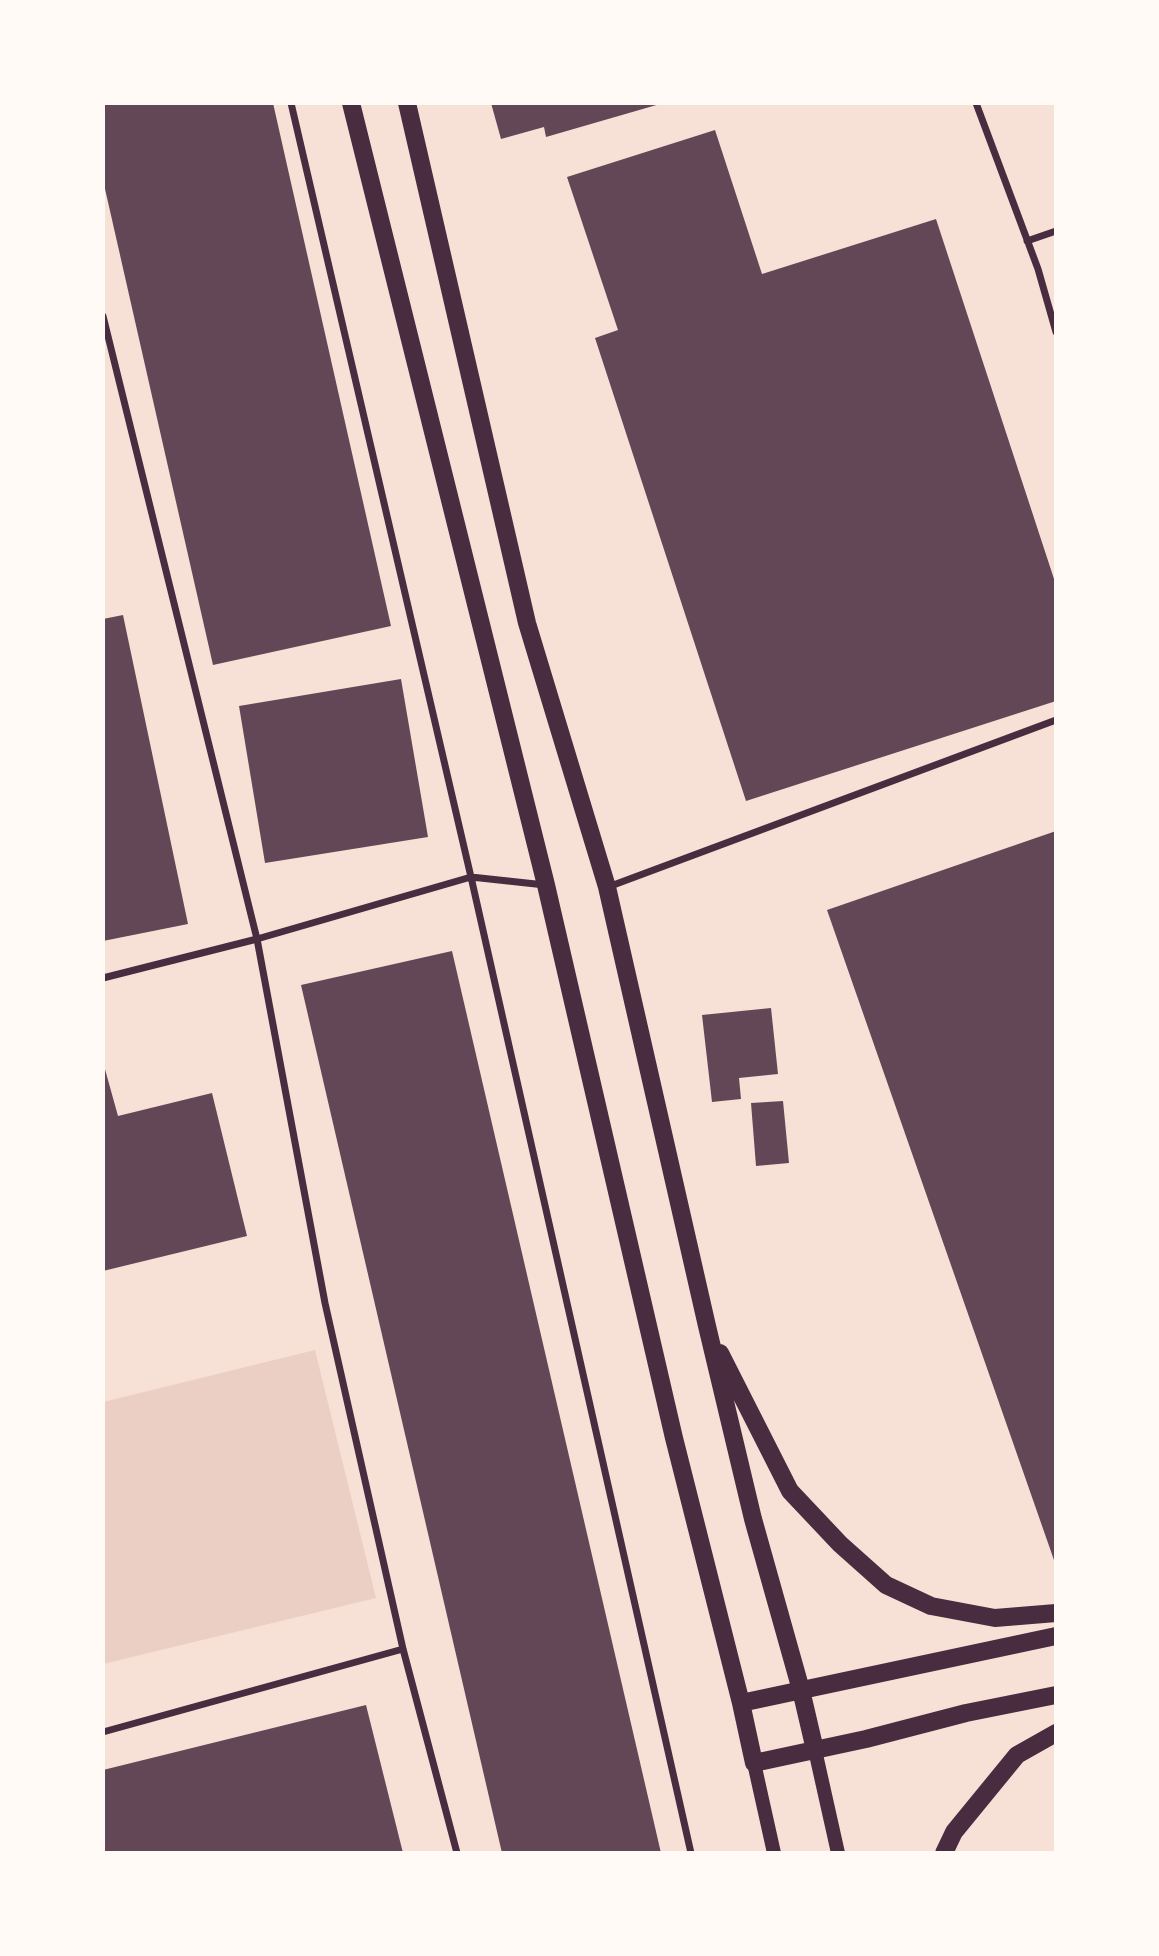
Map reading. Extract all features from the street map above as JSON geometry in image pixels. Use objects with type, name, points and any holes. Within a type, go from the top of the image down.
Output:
[{"type":"main road","points":[[351,103],[545,885],[674,1438],[741,1703],[774,1853]]},
{"type":"main road","points":[[407,103],[527,623],[607,887],[707,1326],[754,1519],[801,1690],[838,1853]]},
{"type":"main road","points":[[707,1326],[790,1491],[840,1544],[886,1585],[931,1606],[995,1618],[1056,1613]]},
{"type":"main road","points":[[741,1703],[1056,1636]]},
{"type":"main road","points":[[754,1763],[866,1740],[966,1713],[1056,1695]]},
{"type":"main road","points":[[944,1853],[954,1832],[1017,1755],[1056,1733]]},
{"type":"street","points":[[291,103],[471,877],[691,1853]]},
{"type":"street","points":[[976,103],[1038,269],[1056,332]]},
{"type":"street","points":[[1027,241],[1056,231]]},
{"type":"street","points":[[103,316],[257,939],[325,1303],[403,1649],[457,1853]]},
{"type":"street","points":[[607,887],[1056,720]]},
{"type":"street","points":[[103,978],[257,939],[471,877],[545,885]]},
{"type":"street","points":[[103,1732],[403,1649]]},
{"type":"shaded area","points":[[315,1350],[376,1598],[103,1664],[103,1402]]},
{"type":"building","points":[[103,103],[273,103],[391,626],[213,665],[103,180]]},
{"type":"building","points":[[491,103],[660,104],[546,137],[544,127],[501,139]]},
{"type":"building","points":[[715,130],[762,274],[936,219],[1056,585],[1056,701],[746,801],[595,338],[618,330],[567,177]]},
{"type":"building","points":[[123,615],[188,924],[103,941],[103,619]]},
{"type":"building","points":[[401,679],[428,837],[265,863],[239,706]]},
{"type":"building","points":[[1056,831],[1056,1563],[1055,1563],[827,910]]},
{"type":"building","points":[[452,951],[661,1853],[502,1853],[301,985]]},
{"type":"building","points":[[771,1008],[778,1074],[739,1078],[741,1099],[712,1102],[702,1015]]},
{"type":"building","points":[[103,1062],[118,1116],[212,1093],[247,1236],[103,1271]]},
{"type":"building","points":[[783,1101],[789,1163],[756,1166],[751,1103]]},
{"type":"building","points":[[366,1705],[403,1853],[103,1853],[103,1770]]}]
